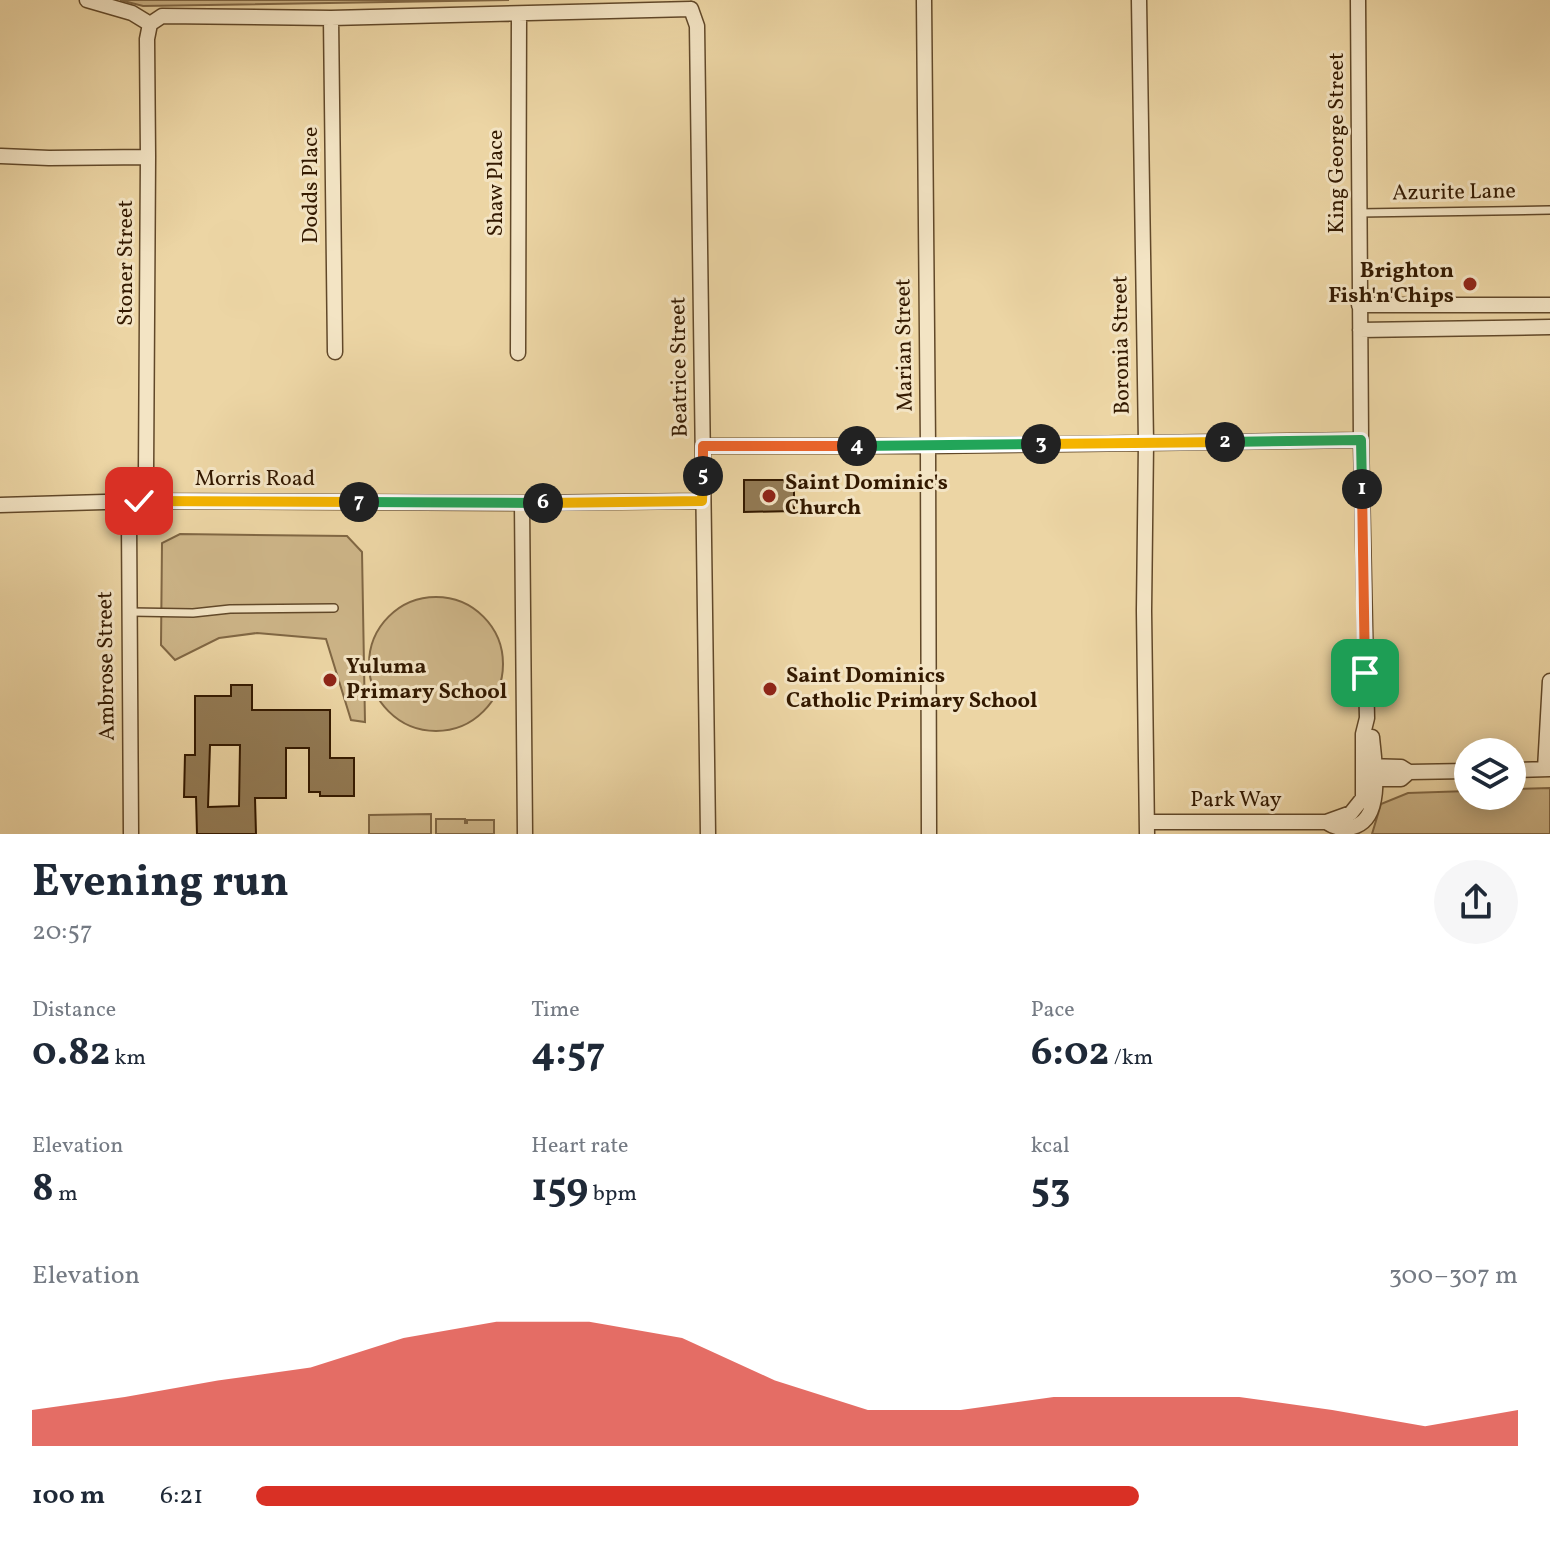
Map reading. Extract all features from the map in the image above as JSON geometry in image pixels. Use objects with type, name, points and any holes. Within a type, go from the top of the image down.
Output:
[{"type":"street","points":[[87,0],[132,13],[150,24],[162,16],[331,18],[519,14],[696,4]]},
{"type":"street","name":"Marian Street","points":[[924,0],[929,834]]},
{"type":"street","name":"Boronia Street","points":[[1139,0],[1146,443],[1144,611],[1147,828]]},
{"type":"street","name":"King George Street","points":[[1354,819],[1369,815],[1375,798],[1369,773],[1372,733],[1367,718],[1361,440],[1358,0]]},
{"type":"street","name":"Beatrice Street","points":[[696,4],[708,834]]},
{"type":"street","name":"Shaw Place","points":[[518,353],[519,14]]},
{"type":"street","name":"Dodds Place","points":[[331,18],[335,352]]},
{"type":"street","name":"Stoner Street","points":[[139,501],[146,473],[147,39],[150,24]]},
{"type":"street","points":[[1,156],[148,157]]},
{"type":"street","points":[[1359,305],[1550,305]]},
{"type":"street","points":[[1360,330],[1550,327]]},
{"type":"street","points":[[703,446],[1361,440]]},
{"type":"street","name":"Morris Road","points":[[0,505],[139,501],[702,501]]},
{"type":"street","name":"Ambrose Street","points":[[131,834],[129,519],[139,501]]},
{"type":"street","points":[[522,503],[525,834]]},
{"type":"street","points":[[1526,770],[1547,769],[1550,681]]},
{"type":"street","points":[[1369,773],[1401,779],[1409,772],[1454,771]]},
{"type":"street","name":"Park Way","points":[[1147,828],[1326,822],[1335,828],[1347,828],[1354,819]]},
{"type":"lane","name":"Azurite Lane","points":[[1359,213],[1550,210]]},
{"type":"lane","points":[[129,612],[334,608]]},
{"type":"shaded area","points":[[120,0],[509,0],[143,6]]},
{"type":"shaded area","points":[[180,534],[347,536],[362,552],[365,722],[351,720],[326,639],[257,633],[219,638],[175,660],[161,645],[162,543]]},
{"type":"shaded area","points":[[436,597],[462,602],[483,617],[498,638],[503,664],[498,690],[483,711],[462,726],[436,731],[410,726],[389,711],[374,690],[369,664],[374,638],[389,617],[410,602]]},
{"type":"shaded area","points":[[1550,788],[1550,834],[1372,834],[1381,804],[1408,793],[1454,791],[1454,810],[1526,810],[1526,789]]},
{"type":"shaded area","points":[[431,814],[431,834],[369,834],[369,815]]},
{"type":"shaded area","points":[[436,819],[465,819],[465,823],[467,820],[494,820],[494,834],[436,834]]},
{"type":"building","name":"Saint Dominic's Church","points":[[744,480],[794,480],[794,511],[744,512]]},
{"type":"building","points":[[231,685],[252,685],[252,710],[330,710],[330,758],[354,758],[354,796],[320,796],[320,792],[309,792],[309,748],[286,748],[286,798],[255,798],[256,834],[197,834],[196,797],[184,797],[185,755],[195,755],[195,696],[231,696]],"holes":[[[210,745],[240,745],[239,806],[208,807]]]},
{"type":"place","name":"Brighton Fish'n'Chips","points":[[1470,284]]},
{"type":"place","name":"Saint Dominic's Church","points":[[769,496]]},
{"type":"place","name":"Yuluma Primary School","points":[[330,680]]},
{"type":"place","name":"Saint Dominics Catholic Primary School","points":[[770,689]]},
{"type":"route","points":[[139,501],[702,501],[703,446],[1361,440],[1365,673]]}]
